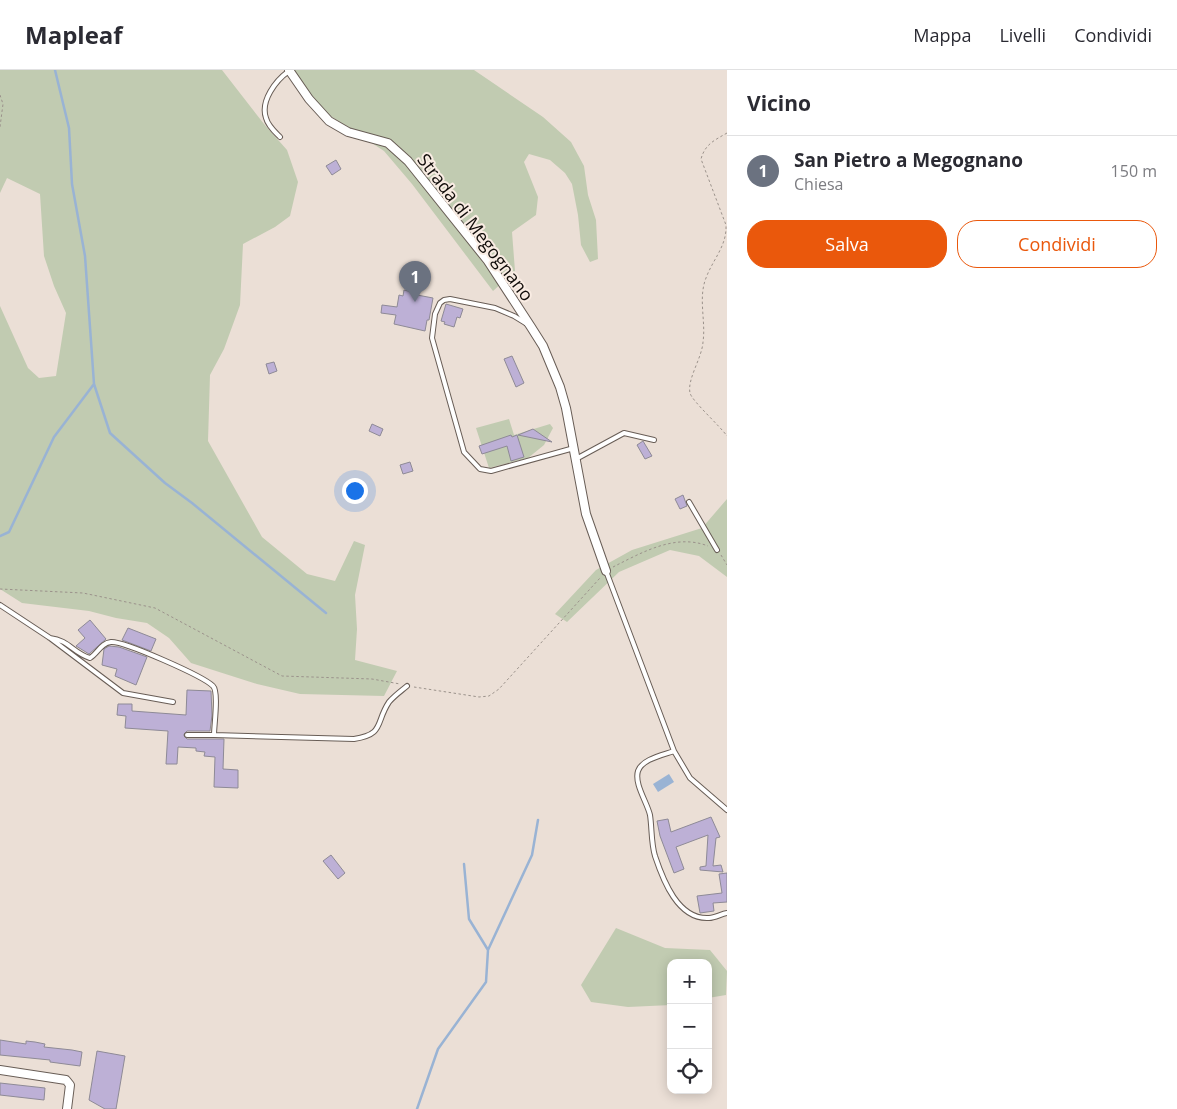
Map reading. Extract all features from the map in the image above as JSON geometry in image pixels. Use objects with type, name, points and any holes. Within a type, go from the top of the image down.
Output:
[{"type":"street","name":"Strada di Megognano","points":[[289,70],[309,99],[329,121],[348,132],[388,143],[408,160],[488,261],[531,327],[543,346],[560,387],[586,514],[606,570]]},
{"type":"street","points":[[0,1070],[66,1080],[70,1085],[67,1109]]},
{"type":"lane","points":[[280,137],[266,118],[265,112],[272,90],[289,70]]},
{"type":"lane","points":[[531,327],[514,316],[481,304],[450,299],[444,300],[440,304],[435,314],[432,338],[464,452],[480,469],[491,471],[574,448]]},
{"type":"lane","points":[[576,458],[624,433],[654,440]]},
{"type":"lane","points":[[689,502],[717,550]]},
{"type":"lane","points":[[606,570],[674,751],[690,778],[727,810]]},
{"type":"lane","points":[[0,605],[50,638],[123,693],[173,702]]},
{"type":"lane","points":[[50,638],[59,639],[67,643],[80,655],[90,658],[104,644],[119,642],[156,656],[213,686],[216,693],[214,735]]},
{"type":"lane","points":[[187,735],[354,740],[375,733],[389,702],[406,686]]},
{"type":"lane","points":[[674,751],[645,762],[638,770],[638,780],[649,813],[655,855],[665,881],[676,900],[686,912],[696,917],[709,918],[727,913]]},
{"type":"path","points":[[0,95],[3,104],[0,127]]},
{"type":"path","points":[[727,133],[709,144],[704,150],[701,159],[726,225],[727,235],[705,279],[703,292],[703,342],[700,359],[690,382],[690,394],[695,402],[720,426],[727,436]]},
{"type":"path","points":[[0,589],[83,593],[155,608],[282,676],[372,679],[479,697],[489,696],[498,689],[606,570],[670,542],[687,541],[704,544],[717,550],[727,564]]},
{"type":"green space","points":[[0,70],[222,70],[287,150],[298,182],[290,216],[275,227],[243,244],[240,305],[224,349],[210,375],[208,441],[262,537],[307,574],[335,581],[354,541],[365,545],[355,595],[357,629],[355,660],[397,671],[384,696],[300,694],[257,684],[191,663],[169,638],[147,623],[89,611],[22,603],[0,589],[0,306],[28,368],[39,378],[56,376],[66,313],[44,256],[40,194],[7,178],[0,193]]},
{"type":"green space","points":[[288,70],[474,70],[543,117],[571,142],[584,166],[588,195],[596,220],[598,259],[590,262],[581,245],[572,184],[565,173],[550,160],[529,154],[524,162],[538,197],[536,215],[512,232],[515,271],[493,291],[412,184],[384,151],[326,113]]},
{"type":"green space","points":[[509,419],[514,435],[550,424],[553,428],[544,445],[528,458],[489,468],[476,428]]},
{"type":"green space","points":[[727,499],[727,577],[699,556],[670,550],[619,572],[567,622],[555,614],[596,570],[632,550],[702,528]]},
{"type":"green space","points":[[616,928],[665,948],[710,950],[727,971],[726,995],[712,997],[712,959],[667,959],[667,1005],[628,1007],[591,1002],[581,985]]},
{"type":"water","points":[[669,774],[674,782],[658,792],[653,784]]},
{"type":"building","points":[[336,160],[341,169],[332,175],[326,166]]},
{"type":"building","points":[[404,290],[412,292],[412,294],[433,298],[425,331],[394,324],[396,315],[381,313],[382,305],[397,307],[399,295],[403,296]]},
{"type":"building","points":[[446,304],[463,309],[460,318],[457,317],[454,327],[441,321]]},
{"type":"building","points":[[512,356],[524,383],[516,387],[504,359]]},
{"type":"building","points":[[274,362],[277,371],[269,374],[266,364]]},
{"type":"building","points":[[372,424],[383,429],[380,436],[369,431]]},
{"type":"building","points":[[533,429],[552,442],[518,435]]},
{"type":"building","points":[[511,435],[512,437],[517,435],[524,457],[511,461],[507,446],[482,454],[479,446]]},
{"type":"building","points":[[643,441],[652,456],[645,459],[637,445]]},
{"type":"building","points":[[410,462],[413,471],[403,474],[400,465]]},
{"type":"building","points":[[683,495],[687,506],[680,509],[675,499]]},
{"type":"building","points":[[90,620],[106,639],[89,654],[76,646],[85,638],[78,630]]},
{"type":"building","points":[[128,628],[156,639],[151,651],[122,640]]},
{"type":"building","points":[[109,646],[119,647],[147,657],[136,685],[115,676],[117,669],[102,665],[104,649]]},
{"type":"building","points":[[187,690],[211,691],[212,715],[210,731],[187,731],[184,736],[187,739],[224,739],[223,769],[238,770],[238,788],[214,787],[215,757],[204,756],[205,752],[196,751],[196,748],[178,747],[177,764],[166,764],[168,731],[125,728],[126,716],[117,715],[118,704],[132,704],[132,711],[186,715]]},
{"type":"building","points":[[711,817],[720,837],[716,838],[713,866],[721,865],[723,872],[700,870],[700,867],[706,866],[708,835],[676,847],[684,869],[674,873],[660,836],[657,821],[668,819],[671,832]]},
{"type":"building","points":[[331,855],[345,873],[338,879],[323,861]]},
{"type":"building","points":[[727,873],[727,902],[713,903],[714,911],[700,913],[697,896],[722,893],[719,874]]},
{"type":"building","points":[[0,1040],[26,1044],[26,1041],[35,1042],[45,1044],[44,1047],[82,1052],[80,1066],[50,1062],[50,1060],[0,1055]]},
{"type":"building","points":[[97,1051],[125,1056],[116,1109],[105,1109],[89,1100]]},
{"type":"building","points":[[0,1083],[45,1088],[44,1100],[0,1095]]},
{"type":"waterway","points":[[55,70],[69,128],[72,184],[85,256],[94,384],[110,433],[165,483],[326,613]]},
{"type":"waterway","points":[[0,536],[9,532],[54,437],[94,384]]},
{"type":"waterway","points":[[417,1109],[438,1049],[486,982],[488,950],[532,855],[538,820]]},
{"type":"waterway","points":[[464,864],[469,919],[488,950]]},
{"type":"place","name":"San Pietro a Megognano","points":[[415,302]]}]
